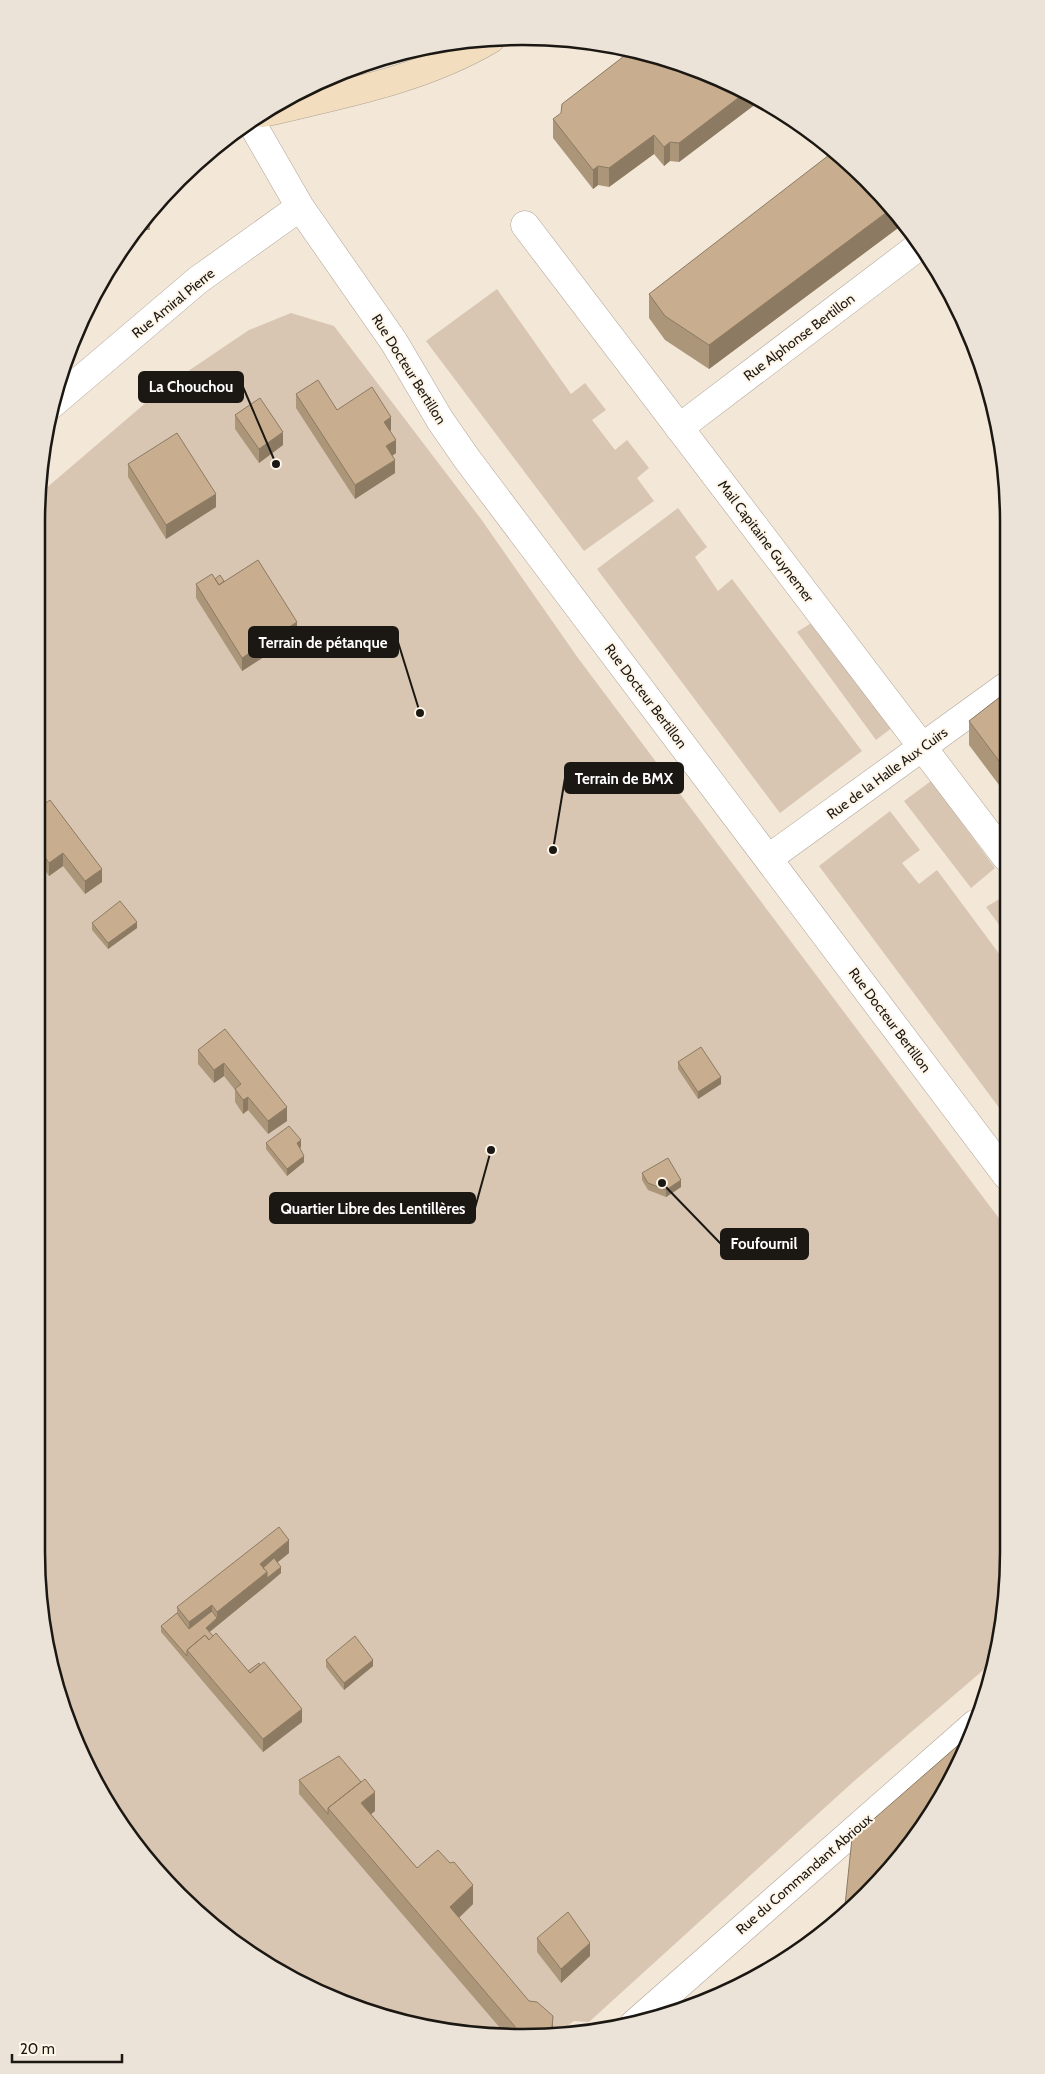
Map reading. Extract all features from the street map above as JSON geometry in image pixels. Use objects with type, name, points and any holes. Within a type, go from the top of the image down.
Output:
[{"type":"street","points":[[289,106],[389,81],[440,63],[471,48]]},
{"type":"street","name":"Rue Docteur Bertillon","points":[[254,127],[300,207],[394,342],[440,420],[467,459],[1000,1167]]},
{"type":"street","name":"Rue Amiral Pierre","points":[[62,396],[198,280],[300,207]]},
{"type":"street","name":"Mail Capitaine Guynemer","points":[[525,226],[1000,849]]},
{"type":"street","name":"Rue Alphonse Bertillon","points":[[679,428],[915,250]]},
{"type":"street","name":"Rue de la Halle Aux Cuirs","points":[[768,858],[1000,691]]},
{"type":"street","name":"Rue du Commandant Abrioux","points":[[647,2013],[964,1734]]},
{"type":"shaded area","points":[[497,289],[571,394],[585,383],[606,410],[592,420],[615,450],[627,440],[649,468],[637,478],[654,501],[584,551],[426,341]]},
{"type":"shaded area","points":[[291,313],[334,326],[481,519],[578,658],[1000,1220],[1000,1552],[996,1614],[986,1668],[853,1782],[589,2022],[574,2021],[566,2027],[491,2028],[429,2020],[399,2013],[369,2004],[311,1980],[257,1949],[208,1911],[185,1889],[163,1866],[125,1817],[94,1763],[81,1734],[70,1705],[54,1645],[46,1583],[45,1552],[46,488],[163,388],[249,330]]},
{"type":"shaded area","points":[[678,508],[707,547],[695,557],[718,591],[732,579],[862,751],[780,813],[597,569]]},
{"type":"shaded area","points":[[813,622],[893,727],[876,740],[797,632]]},
{"type":"shaded area","points":[[931,781],[995,868],[971,888],[904,801]]},
{"type":"shaded area","points":[[890,811],[920,850],[902,863],[919,884],[937,870],[1000,955],[1000,1109],[819,866]]},
{"type":"shaded area","points":[[1000,899],[1000,926],[986,907]]},
{"type":"building","points":[[624,56],[676,70],[739,97],[679,143],[670,142],[664,147],[654,135],[609,168],[598,166],[593,170],[553,119],[561,113],[562,104]]},
{"type":"building","points":[[828,156],[860,185],[886,213],[709,345],[665,316],[649,294]]},
{"type":"building","points":[[318,380],[337,410],[372,387],[391,417],[384,422],[396,440],[386,446],[395,460],[355,485],[296,394]]},
{"type":"building","points":[[260,398],[283,432],[259,449],[235,415]]},
{"type":"building","points":[[177,433],[216,494],[166,525],[128,464]]},
{"type":"building","points":[[258,560],[297,622],[242,658],[196,584],[212,574],[219,585]]},
{"type":"building","points":[[220,575],[224,581],[219,585],[215,579]]},
{"type":"building","points":[[1000,697],[1000,762],[969,721]]},
{"type":"building","points":[[50,800],[102,869],[85,881],[63,853],[49,863],[45,857],[45,803]]},
{"type":"building","points":[[120,901],[137,922],[108,943],[92,923]]},
{"type":"building","points":[[225,1029],[287,1107],[268,1121],[248,1097],[243,1100],[235,1089],[241,1084],[224,1063],[214,1070],[198,1050]]},
{"type":"building","points":[[701,1047],[721,1077],[698,1092],[678,1062]]},
{"type":"building","points":[[289,1126],[301,1140],[297,1143],[304,1156],[287,1169],[266,1143]]},
{"type":"building","points":[[668,1158],[681,1180],[666,1190],[648,1183],[642,1173]]},
{"type":"building","points":[[279,1527],[289,1540],[260,1564],[267,1572],[217,1612],[212,1605],[189,1622],[177,1607]]},
{"type":"building","points":[[274,1558],[281,1567],[267,1578],[267,1572],[263,1568]]},
{"type":"building","points":[[212,1611],[217,1618],[206,1628],[213,1636],[209,1640],[205,1635],[187,1650],[187,1656],[161,1626],[177,1613],[189,1629]]},
{"type":"building","points":[[216,1633],[250,1673],[264,1662],[302,1709],[263,1739],[187,1650],[205,1635],[209,1640]]},
{"type":"building","points":[[355,1636],[373,1660],[344,1683],[326,1660]]},
{"type":"building","points":[[259,1663],[260,1665],[250,1673],[248,1671]]},
{"type":"building","points":[[959,1744],[951,1763],[920,1817],[882,1866],[845,1903],[852,1838]]},
{"type":"building","points":[[339,1756],[361,1782],[328,1808],[328,1814],[299,1780]]},
{"type":"building","points":[[365,1779],[375,1792],[361,1803],[417,1868],[438,1850],[450,1863],[454,1862],[473,1885],[450,1907],[529,2001],[537,2002],[553,2016],[552,2027],[517,2029],[328,1808]]},
{"type":"building","points":[[568,1912],[590,1943],[561,1969],[537,1938]]},
{"type":"place","name":"La Chouchou","points":[[276,464]]},
{"type":"place","name":"Terrain de pétanque","points":[[420,713]]},
{"type":"place","name":"Terrain de BMX","points":[[553,850]]},
{"type":"place","name":"Quartier Libre des Lentillères","points":[[491,1150]]},
{"type":"place","name":"Foufournil","points":[[662,1183]]}]
